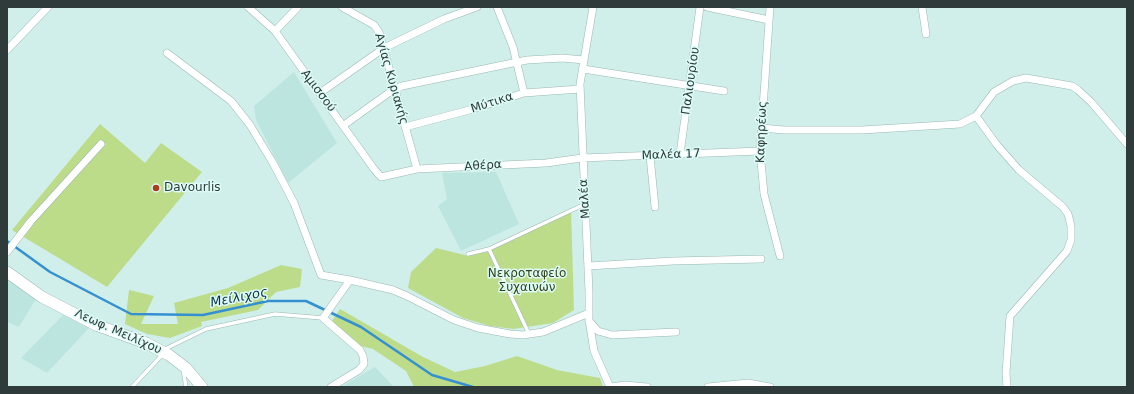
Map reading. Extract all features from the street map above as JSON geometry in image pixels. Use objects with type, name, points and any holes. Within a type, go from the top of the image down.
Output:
[{"type":"street","points":[[7,50],[48,7]]},
{"type":"street","name":"Αμισσού","points":[[248,7],[275,31],[344,125],[376,172],[381,176],[384,176]]},
{"type":"street","points":[[275,31],[298,7]]},
{"type":"street","name":"Αγίας Κυριακής","points":[[342,7],[377,28],[384,48],[417,169]]},
{"type":"street","points":[[320,93],[384,48],[444,19],[477,7]]},
{"type":"street","points":[[496,7],[517,62],[524,93]]},
{"type":"street","name":"Μαλέα","points":[[593,7],[580,89],[589,317],[594,351],[611,387]]},
{"type":"street","name":"Παλιουρίου","points":[[680,154],[691,86],[700,7]]},
{"type":"street","points":[[708,7],[769,20]]},
{"type":"street","name":"Καφηρέως","points":[[770,7],[760,151],[765,200],[780,256]]},
{"type":"street","points":[[922,7],[926,34]]},
{"type":"street","points":[[167,52],[231,101],[250,125],[273,163],[294,203],[320,274],[402,293],[444,316],[466,324],[510,334],[543,332],[589,317],[598,331],[612,335],[676,332]]},
{"type":"street","points":[[344,125],[395,89],[517,62],[550,58],[584,60]]},
{"type":"street","points":[[583,69],[724,91]]},
{"type":"street","points":[[761,128],[789,130],[893,129],[956,125],[976,116],[994,92],[1019,78],[1066,85],[1078,90],[1091,102],[1127,144]]},
{"type":"street","name":"Μύτικα","points":[[405,127],[473,109],[524,93],[580,89]]},
{"type":"street","points":[[976,116],[1019,170],[1063,207],[1068,214],[1071,226],[1071,240],[1067,250],[1010,316],[1006,373],[1007,387]]},
{"type":"street","points":[[7,252],[31,221],[100,144]]},
{"type":"street","name":"Μαλέα 17","points":[[582,158],[760,151]]},
{"type":"street","points":[[650,156],[655,207]]},
{"type":"street","name":"Αθέρα","points":[[384,176],[417,169],[546,163],[582,158]]},
{"type":"street","points":[[588,266],[686,260],[761,259]]},
{"type":"street","name":"Λεωφ. Μειλίχου","points":[[7,272],[42,297],[96,325],[163,351],[184,366],[202,387]]},
{"type":"street","points":[[331,387],[362,368],[364,358],[358,348],[324,317],[350,280]]},
{"type":"street","points":[[708,387],[748,382],[770,387]]},
{"type":"street","points":[[611,387],[625,385],[647,387]]},
{"type":"lane","points":[[468,254],[489,249],[585,204]]},
{"type":"lane","points":[[489,249],[529,334]]},
{"type":"lane","points":[[132,387],[163,351],[206,329],[275,314],[324,317]]},
{"type":"lane","points":[[184,366],[183,376],[186,387]]},
{"type":"shaded area","points":[[294,72],[337,143],[288,183],[256,120],[254,106]]},
{"type":"shaded area","points":[[496,172],[519,224],[461,251],[438,206],[447,199],[442,173]]},
{"type":"shaded area","points":[[7,278],[37,297],[19,327],[7,322]]},
{"type":"shaded area","points":[[63,315],[89,328],[47,373],[21,358]]},
{"type":"shaded area","points":[[375,367],[394,387],[341,387]]},
{"type":"green space","points":[[100,124],[145,163],[161,143],[202,172],[107,287],[12,230]]},
{"type":"green space","name":"Νεκροταφείο Συχαινών","points":[[571,210],[574,310],[553,323],[513,329],[490,326],[463,318],[408,288],[411,272],[436,248],[469,256]]},
{"type":"green space","points":[[281,265],[302,269],[300,287],[276,292],[258,310],[201,322],[202,326],[170,338],[147,334],[125,324],[129,290],[154,296],[141,324],[178,324],[174,303],[228,288]]},
{"type":"green space","points":[[340,309],[423,357],[455,372],[485,366],[517,356],[557,370],[600,378],[603,387],[414,387],[406,371],[373,349],[360,346],[349,338],[332,321]]},
{"type":"waterway","name":"Μείλιχος","points":[[7,241],[50,272],[131,314],[203,315],[268,301],[306,301],[361,327],[432,375],[473,387]]},
{"type":"place","name":"Davourlis","points":[[156,188]]}]
